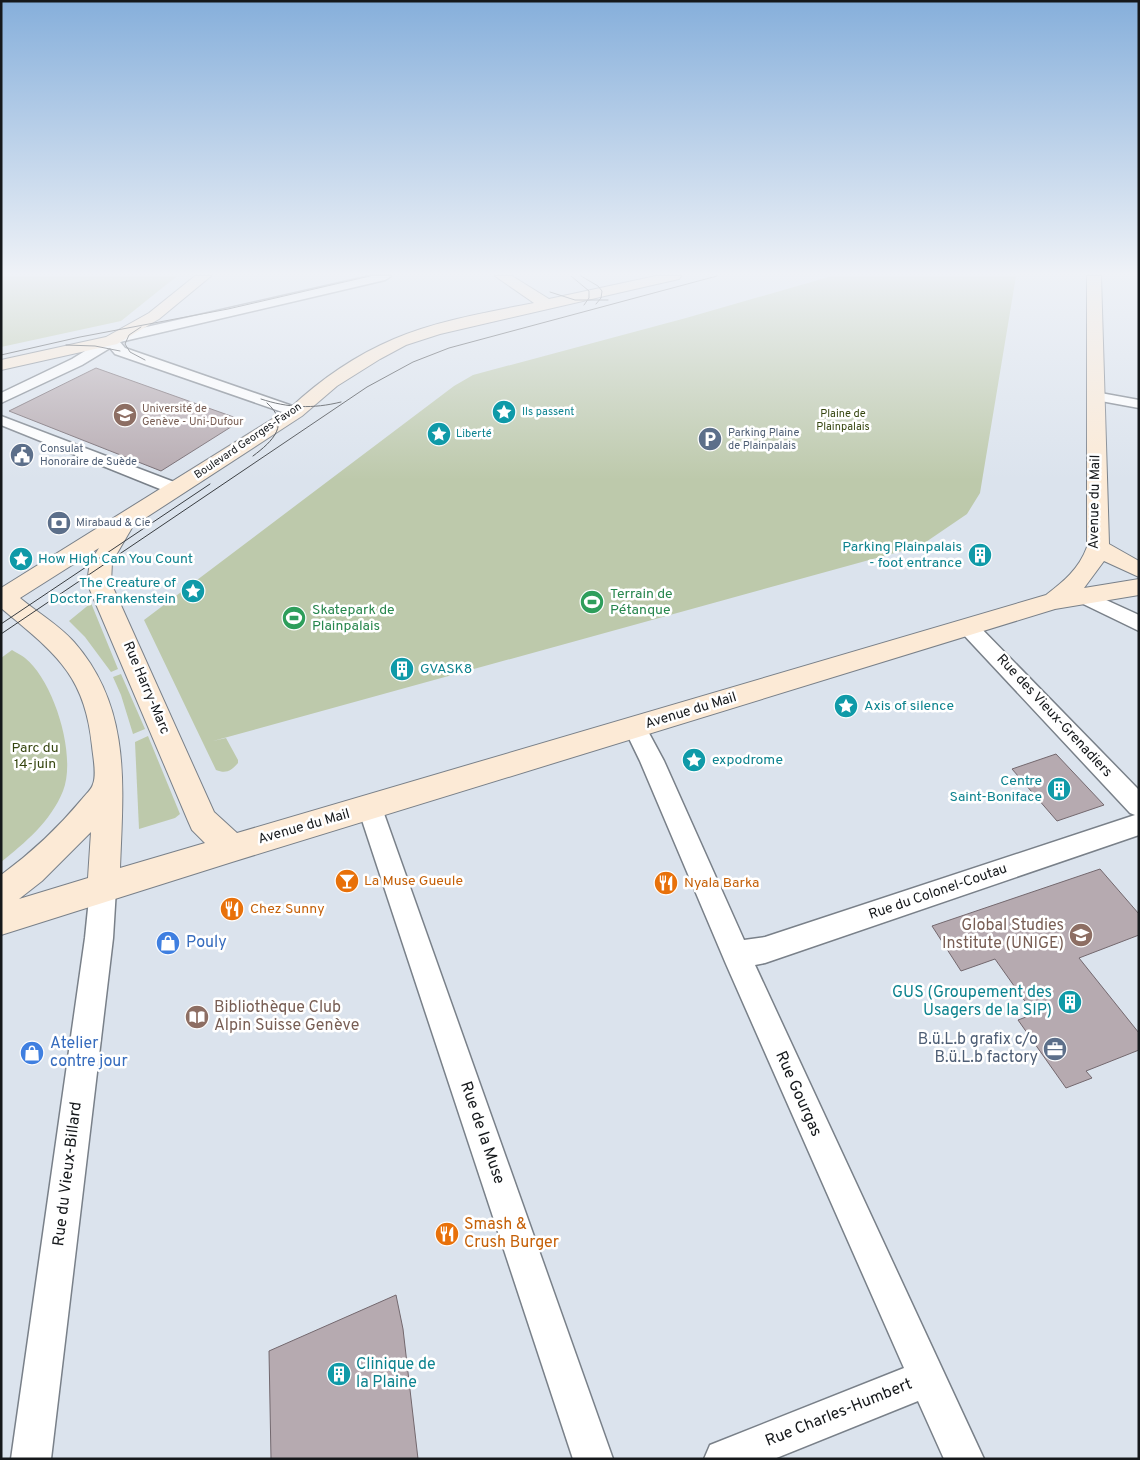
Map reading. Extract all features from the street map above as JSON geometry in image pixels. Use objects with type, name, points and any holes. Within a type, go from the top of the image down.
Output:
[{"type":"main road","points":[[1,365],[118,344]]},
{"type":"main road","name":"Boulevard Georges-Favon","points":[[2,598],[296,412],[320,391],[377,354],[396,344]]},
{"type":"main road","name":"Avenue du Mail","points":[[1,920],[232,848],[1054,601],[1075,584],[1090,568],[1098,547],[1095,344]]},
{"type":"main road","name":"Rue Harry-Marc","points":[[126,521],[101,562],[99,583],[204,821],[232,848]]},
{"type":"main road","points":[[1098,547],[1116,560],[1139,570]]},
{"type":"main road","points":[[1054,601],[1139,587]]},
{"type":"main road","points":[[2,598],[66,649],[84,675],[95,697],[103,720],[107,749],[108,788],[103,889]]},
{"type":"main road","points":[[1,894],[31,871],[77,827],[108,788]]},
{"type":"street","points":[[1,399],[77,362],[120,344]]},
{"type":"street","points":[[116,346],[296,412]]},
{"type":"street","points":[[1095,396],[1139,404]]},
{"type":"street","points":[[1,420],[176,489]]},
{"type":"street","points":[[1082,595],[1139,624]]},
{"type":"street","name":"Rue des Vieux-Grenadiers","points":[[968,627],[1139,806]]},
{"type":"street","name":"Rue Gourgas","points":[[635,728],[652,761],[736,955],[964,1459]]},
{"type":"street","name":"Rue de la Muse","points":[[370,808],[593,1459]]},
{"type":"street","name":"Rue du Colonel-Coutau","points":[[736,955],[765,950],[1139,824]]},
{"type":"street","name":"Rue du Vieux-Billard","points":[[31,1459],[99,938],[103,889]]},
{"type":"street","name":"Rue Charles-Humbert","points":[[724,1459],[927,1378]]},
{"type":"green space","points":[[1,344],[14,344],[1,347]]},
{"type":"green space","name":"Plaine de Plainpalais","points":[[588,344],[1005,344],[980,493],[967,514],[920,546],[213,741],[226,738],[238,760],[238,763],[228,771],[216,770],[144,620],[454,386],[473,375]]},
{"type":"green space","points":[[91,603],[118,669],[111,672],[85,637],[69,621]]},
{"type":"green space","name":"Parc du 14-juin","points":[[12,650],[24,657],[36,669],[53,701],[65,740],[67,776],[63,791],[52,812],[28,839],[1,862],[1,658]]},
{"type":"green space","points":[[121,674],[145,729],[133,734],[121,695],[113,677]]},
{"type":"green space","points":[[148,736],[180,814],[175,818],[139,829],[135,742]]},
{"type":"building","name":"Université de Genève - Uni-Dufour","points":[[96,368],[242,420],[161,471],[9,411]]},
{"type":"building","name":"Centre Saint-Boniface","points":[[1056,754],[1104,805],[1057,821],[1012,769]]},
{"type":"building","name":"GUS (Groupement des Usagers de la SIP)","points":[[1100,869],[1139,914],[1139,935],[1079,958],[1139,1033],[1139,1050],[1086,1071],[1092,1078],[1066,1088],[1018,1020],[1034,1014],[995,959],[961,971],[932,926]]},
{"type":"building","name":"Clinique de la Plaine","points":[[396,1295],[403,1329],[418,1459],[271,1459],[269,1351]]},
{"type":"tram line","points":[[1,355],[49,344]]},
{"type":"tram line","points":[[125,344],[130,352],[145,360]]},
{"type":"tram line","points":[[1,634],[367,387],[413,362],[463,344]]},
{"type":"tram line","points":[[66,345],[95,346],[120,351]]},
{"type":"tram line","points":[[261,399],[301,406],[320,406],[341,402]]},
{"type":"tram line","points":[[253,456],[273,438],[278,425],[278,418],[267,403]]},
{"type":"tram line","points":[[1,624],[210,484]]},
{"type":"place","name":"Ils passent","points":[[504,412]]},
{"type":"place","name":"Université de Genève - Uni-Dufour","points":[[125,415]]},
{"type":"place","name":"Liberté","points":[[439,434]]},
{"type":"place","name":"Parking Plaine de Plainpalais","points":[[710,439]]},
{"type":"place","name":"Consulat Honoraire de Suède","points":[[22,455]]},
{"type":"place","name":"Mirabaud & Cie","points":[[59,523]]},
{"type":"place","name":"Parking Plainpalais - foot entrance","points":[[980,555]]},
{"type":"place","name":"How High Can You Count","points":[[21,559]]},
{"type":"place","name":"The Creature of Doctor Frankenstein","points":[[193,591]]},
{"type":"place","name":"Terrain de Pétanque","points":[[592,602]]},
{"type":"place","name":"Skatepark de Plainpalais","points":[[294,618]]},
{"type":"place","name":"GVASK8","points":[[402,669]]},
{"type":"place","name":"Axis of silence","points":[[846,706]]},
{"type":"place","name":"expodrome","points":[[694,760]]},
{"type":"place","name":"Centre Saint-Boniface","points":[[1059,789]]},
{"type":"place","name":"La Muse Gueule","points":[[347,881]]},
{"type":"place","name":"Nyala Barka","points":[[666,883]]},
{"type":"place","name":"Chez Sunny","points":[[232,909]]},
{"type":"place","name":"Global Studies Institute (UNIGE)","points":[[1081,935]]},
{"type":"place","name":"Pouly","points":[[168,943]]},
{"type":"place","name":"GUS (Groupement des Usagers de la SIP)","points":[[1070,1002]]},
{"type":"place","name":"Bibliothèque Club Alpin Suisse Genève","points":[[197,1017]]},
{"type":"place","name":"B.ü.L.b grafix c/o B.ü.L.b factory","points":[[1055,1049]]},
{"type":"place","name":"Atelier contre jour","points":[[32,1053]]},
{"type":"place","name":"Smash & Crush Burger","points":[[447,1234]]},
{"type":"place","name":"Clinique de la Plaine","points":[[339,1374]]}]
